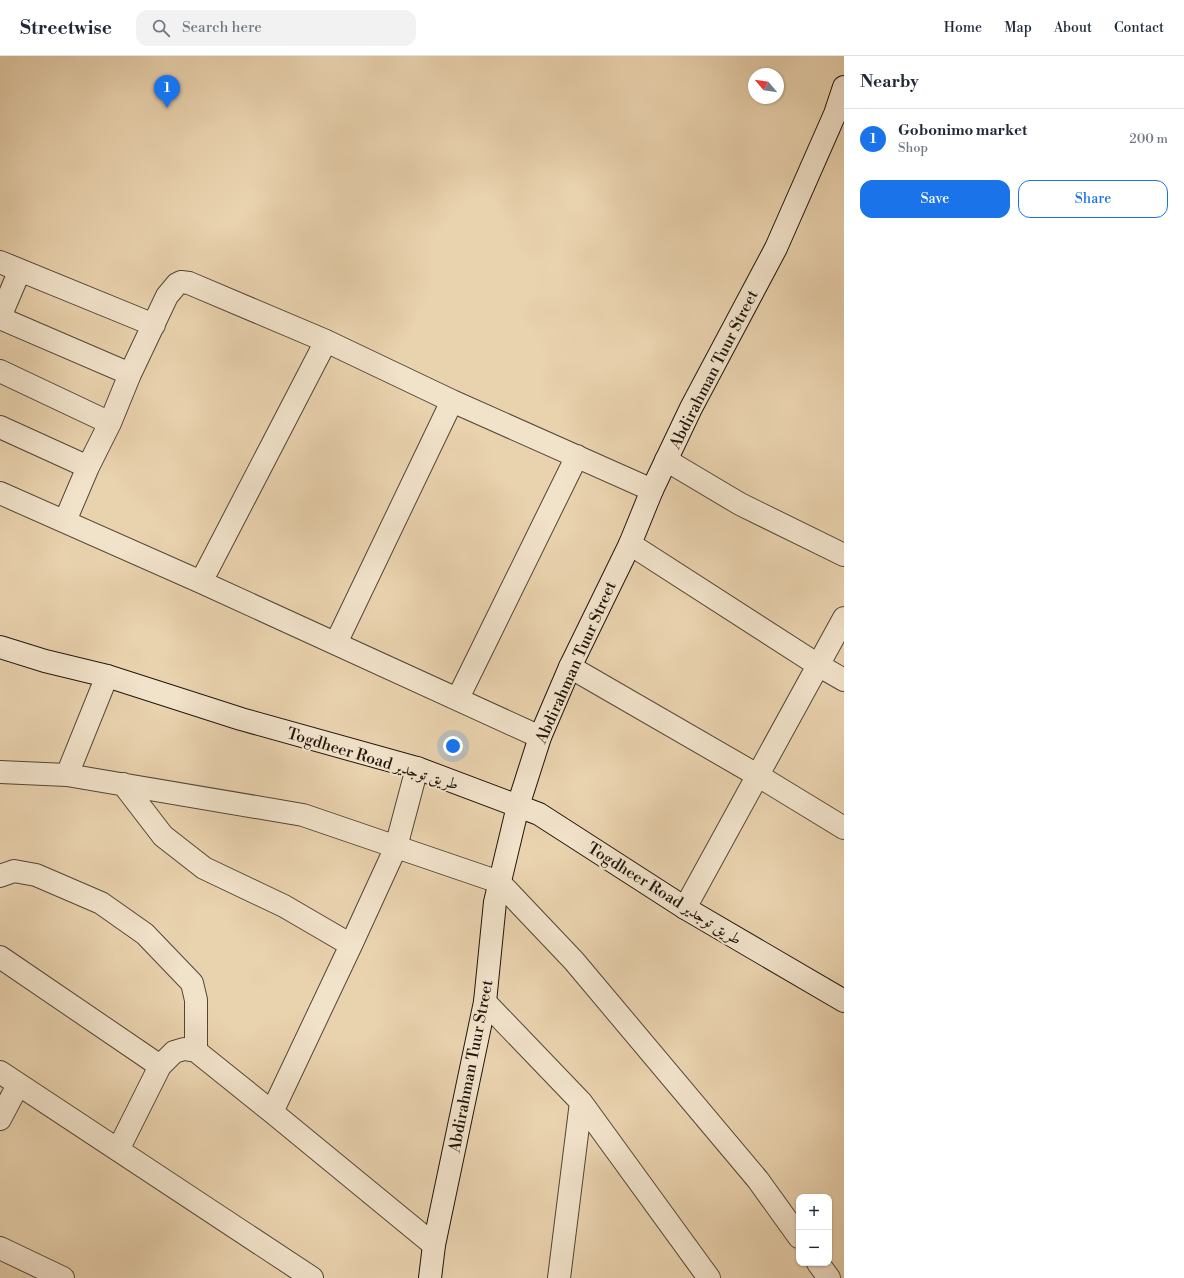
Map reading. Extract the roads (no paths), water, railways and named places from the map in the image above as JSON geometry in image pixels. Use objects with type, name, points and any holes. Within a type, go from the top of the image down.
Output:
[{"type":"street","name":"Abdirahman Tuur Street","points":[[430,1278],[434,1245],[485,1002],[495,902],[499,882],[518,806],[540,737],[570,666],[630,544],[652,490],[691,408],[776,248],[835,114],[844,87]]},
{"type":"street","points":[[0,262],[154,325]]},
{"type":"street","points":[[20,270],[0,318],[130,374]]},
{"type":"street","points":[[65,521],[88,467],[110,423],[130,374],[167,296],[176,284],[181,282],[189,283],[326,341],[452,401],[652,490]]},
{"type":"street","points":[[201,582],[326,341]]},
{"type":"street","points":[[0,372],[110,423]]},
{"type":"street","points":[[336,643],[452,401]]},
{"type":"street","points":[[0,427],[88,467]]},
{"type":"street","points":[[458,698],[577,456]]},
{"type":"street","points":[[666,460],[740,504],[844,555]]},
{"type":"street","points":[[0,493],[458,698],[540,737]]},
{"type":"street","points":[[630,544],[818,666],[844,680]]},
{"type":"street","points":[[685,908],[844,618]]},
{"type":"street","name":"Togdheer Road طريق توجدير","points":[[0,646],[45,661],[107,676],[241,719],[416,768],[539,814],[685,908],[844,1001]]},
{"type":"street","points":[[570,666],[844,828]]},
{"type":"street","points":[[67,774],[107,676]]},
{"type":"street","points":[[272,1112],[396,847],[416,768]]},
{"type":"street","points":[[0,772],[67,774],[303,815],[499,882],[585,974],[758,1180],[796,1233]]},
{"type":"street","points":[[123,784],[163,836],[204,868],[284,906],[351,945]]},
{"type":"street","points":[[0,876],[14,871],[36,875],[101,902],[145,934],[192,983],[196,1000],[196,1051]]},
{"type":"street","points":[[0,957],[160,1066]]},
{"type":"street","points":[[485,1002],[581,1102],[709,1278]]},
{"type":"street","points":[[118,1150],[160,1066],[174,1052],[184,1048],[196,1051],[434,1245]]},
{"type":"street","points":[[0,1072],[312,1278]]},
{"type":"street","points":[[0,1119],[18,1085]]},
{"type":"street","points":[[559,1278],[581,1102]]},
{"type":"street","points":[[0,1248],[60,1277]]},
{"type":"street","points":[[820,1266],[829,1278]]},
{"type":"place","name":"Gobonimo market","points":[[167,108]]}]
